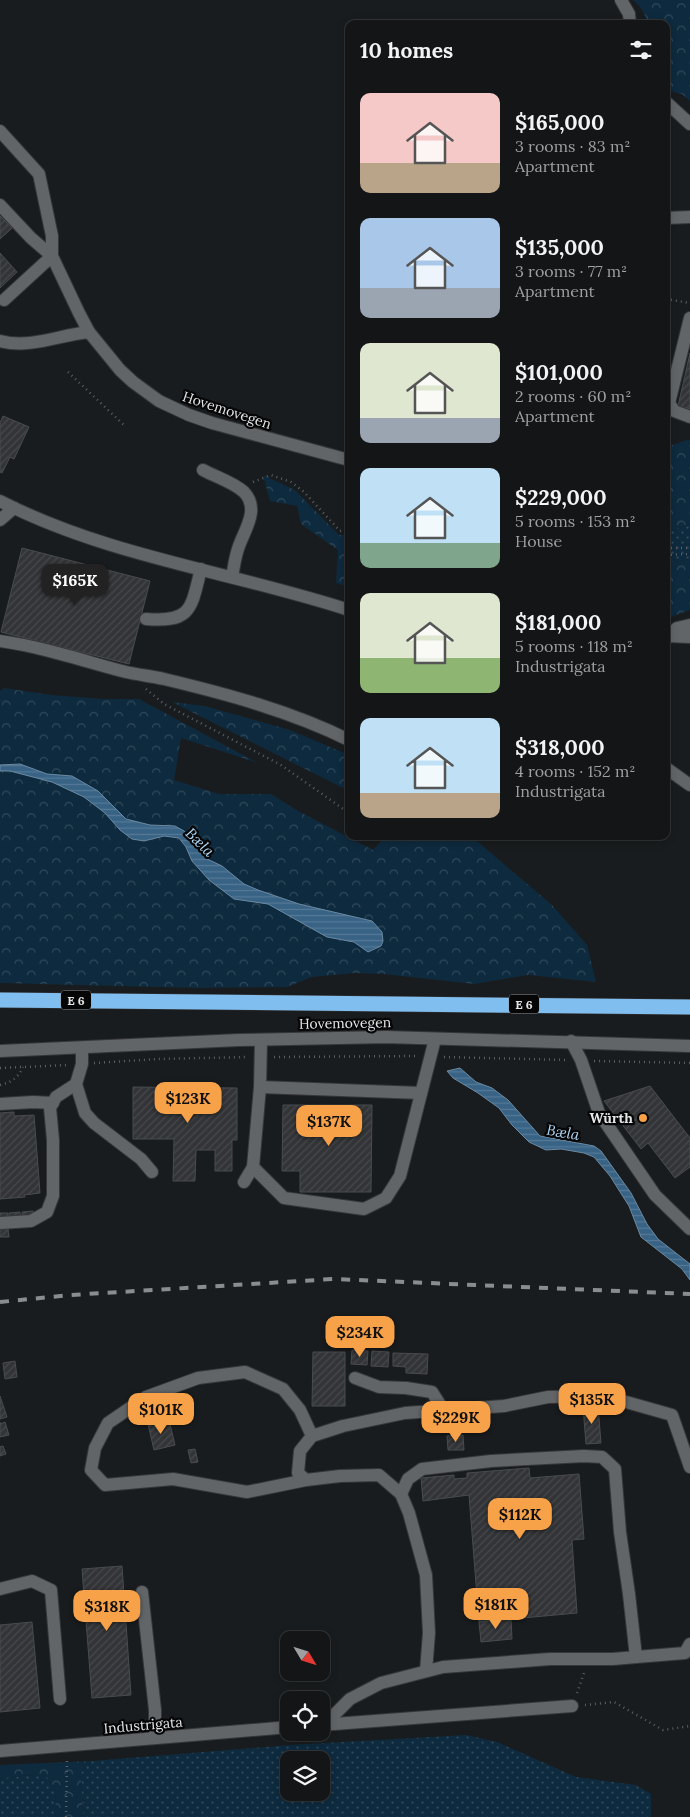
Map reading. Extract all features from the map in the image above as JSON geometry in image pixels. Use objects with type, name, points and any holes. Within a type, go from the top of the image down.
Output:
[{"type":"highway","name":"E 6","points":[[0,1000],[690,1007]]},
{"type":"highway","points":[[0,1009],[109,1010],[132,1007],[151,1001]]},
{"type":"street","points":[[621,0],[629,14],[630,20]]},
{"type":"street","points":[[670,108],[690,124]]},
{"type":"street","name":"Hovemovegen","points":[[0,131],[39,174],[51,228],[52,256],[78,313],[89,332],[126,376],[146,393],[176,410],[212,423],[345,459]]},
{"type":"street","name":"Hovemovegen","points":[[0,205],[31,238],[52,256]]},
{"type":"street","points":[[670,218],[690,217]]},
{"type":"street","points":[[4,300],[52,256]]},
{"type":"street","points":[[670,395],[690,318]]},
{"type":"street","points":[[0,341],[19,344],[89,332]]},
{"type":"street","points":[[670,406],[674,411],[690,417]]},
{"type":"street","points":[[203,470],[244,492],[251,502],[252,511],[238,548],[232,577]]},
{"type":"street","points":[[0,501],[62,530],[115,546],[306,596],[345,609]]},
{"type":"street","points":[[0,520],[14,508]]},
{"type":"street","points":[[146,619],[178,618],[190,608],[201,569]]},
{"type":"street","points":[[670,635],[678,628],[690,625]]},
{"type":"street","points":[[670,637],[690,638]]},
{"type":"street","points":[[0,641],[23,644],[126,672],[211,691],[301,718],[345,738]]},
{"type":"street","points":[[670,771],[690,784]]},
{"type":"street","name":"Hovemovegen","points":[[0,1051],[386,1037],[690,1046]]},
{"type":"street","points":[[253,1167],[284,1198],[364,1209],[386,1198],[400,1176],[435,1039]]},
{"type":"street","points":[[244,1182],[253,1167],[262,1040]]},
{"type":"street","points":[[571,1041],[580,1060],[599,1113],[654,1195],[690,1229]]},
{"type":"street","points":[[82,1048],[82,1064],[76,1084],[85,1113],[94,1123],[141,1158],[152,1172]]},
{"type":"street","points":[[0,1222],[30,1221],[46,1212],[53,1196],[53,1140],[50,1108],[56,1097],[76,1084]]},
{"type":"street","points":[[260,1087],[421,1093]]},
{"type":"street","points":[[0,1104],[53,1103]]},
{"type":"street","points":[[312,1436],[300,1410],[284,1388],[245,1372],[198,1378],[146,1397],[108,1423],[95,1448],[91,1470],[105,1485],[173,1479],[247,1492],[306,1480],[340,1476],[379,1475],[401,1494],[409,1513],[426,1575],[429,1632],[426,1672]]},
{"type":"street","points":[[355,1378],[379,1387],[406,1388],[432,1392],[444,1411]]},
{"type":"street","points":[[306,1480],[298,1473],[300,1451],[312,1436],[343,1426],[405,1413],[504,1406],[548,1397],[605,1396],[672,1415],[690,1467]]},
{"type":"street","points":[[401,1494],[408,1479],[422,1469],[491,1461],[584,1456],[602,1457],[615,1469],[620,1532],[630,1594],[636,1657]]},
{"type":"street","points":[[0,1589],[32,1581],[51,1590],[60,1700]]},
{"type":"street","points":[[142,1592],[155,1710],[156,1738]]},
{"type":"street","points":[[330,1718],[350,1699],[381,1683],[443,1667],[505,1662],[614,1659],[685,1654],[690,1644]]},
{"type":"street","points":[[330,1723],[572,1706]]},
{"type":"street","name":"Industrigata","points":[[0,1751],[280,1729]]},
{"type":"path","points":[[670,300],[690,303]]},
{"type":"path","points":[[68,372],[126,427]]},
{"type":"path","points":[[240,490],[271,475],[291,482],[304,492],[340,531],[345,530]]},
{"type":"path","points":[[670,548],[690,548]]},
{"type":"path","points":[[670,555],[690,554]]},
{"type":"path","points":[[126,672],[164,704],[282,764],[345,810]]},
{"type":"path","points":[[0,1068],[159,1059],[260,1057],[431,1056],[690,1063]]},
{"type":"path","points":[[0,1085],[14,1080],[23,1067]]},
{"type":"path","points":[[588,1659],[572,1706],[614,1702],[663,1730],[690,1726]]},
{"type":"path","points":[[66,1817],[65,1769],[68,1747]]},
{"type":"green space","points":[[632,0],[690,0],[690,101],[682,94],[670,91],[670,20],[646,20],[640,7]]},
{"type":"green space","points":[[690,440],[690,524],[670,531],[670,446]]},
{"type":"green space","points":[[263,475],[295,490],[339,535],[345,535],[345,586],[336,583],[338,550],[301,524],[297,506],[270,501]]},
{"type":"green space","points":[[690,524],[690,559],[670,562],[670,531]]},
{"type":"green space","points":[[690,559],[690,610],[671,617],[670,616],[670,562]]},
{"type":"green space","points":[[4,688],[51,695],[104,699],[139,699],[258,763],[181,738],[174,780],[219,794],[271,794],[298,811],[345,835],[345,840],[354,840],[373,850],[382,840],[476,840],[552,905],[587,945],[596,982],[528,975],[474,984],[383,974],[355,973],[312,977],[287,987],[198,988],[0,983],[0,691]]},
{"type":"green space","points":[[172,702],[205,706],[290,730],[345,753],[345,789]]},
{"type":"green space","points":[[466,1735],[497,1742],[576,1777],[636,1785],[651,1794],[651,1817],[83,1817],[81,1771],[91,1761],[290,1745]]},
{"type":"green space","points":[[91,1761],[81,1771],[83,1817],[56,1817],[55,1788],[45,1774],[0,1778],[0,1765]]},
{"type":"green space","points":[[45,1774],[55,1788],[56,1817],[0,1817],[0,1778]]},
{"type":"shaded area","points":[[20,764],[47,774],[72,776],[98,791],[126,819],[150,825],[175,826],[184,831],[207,859],[222,866],[244,884],[299,904],[372,921],[382,932],[383,941],[381,946],[368,952],[354,942],[327,937],[268,904],[234,899],[209,880],[192,861],[186,847],[179,838],[164,836],[144,841],[132,839],[120,830],[105,813],[84,797],[52,782],[10,771],[0,771],[0,765]]},
{"type":"shaded area","points":[[460,1068],[476,1082],[492,1088],[508,1100],[540,1136],[594,1146],[601,1151],[631,1193],[647,1224],[658,1239],[690,1264],[690,1280],[682,1269],[641,1237],[629,1206],[610,1176],[594,1157],[584,1153],[561,1149],[546,1150],[529,1142],[499,1108],[453,1078],[447,1071]]},
{"type":"building","points":[[0,216],[12,228],[0,239]]},
{"type":"building","points":[[0,253],[17,272],[0,288]]},
{"type":"building","points":[[690,353],[690,409],[678,406]]},
{"type":"building","points":[[3,416],[29,427],[14,459],[10,457],[2,473],[0,472],[0,423]]},
{"type":"building","points":[[22,548],[150,581],[129,664],[1,632]]},
{"type":"building","points":[[650,1086],[690,1138],[690,1167],[675,1178],[648,1143],[641,1149],[604,1101]]},
{"type":"building","points":[[133,1087],[237,1088],[237,1140],[232,1140],[232,1171],[215,1171],[215,1150],[196,1150],[195,1181],[173,1181],[174,1139],[133,1139]]},
{"type":"building","points":[[283,1105],[372,1105],[371,1192],[300,1192],[300,1171],[282,1171]]},
{"type":"building","points":[[14,1112],[14,1116],[34,1115],[40,1193],[24,1195],[25,1197],[0,1199],[0,1113]]},
{"type":"building","points":[[33,1211],[34,1218],[23,1219],[22,1212]]},
{"type":"building","points":[[20,1212],[21,1219],[10,1220],[9,1213]]},
{"type":"building","points":[[0,1213],[8,1213],[8,1220],[0,1221]]},
{"type":"building","points":[[8,1229],[9,1237],[0,1237],[0,1230]]},
{"type":"building","points":[[352,1350],[368,1351],[367,1365],[351,1364]]},
{"type":"building","points":[[372,1351],[389,1352],[388,1367],[371,1366]]},
{"type":"building","points":[[313,1352],[345,1352],[345,1406],[312,1406]]},
{"type":"building","points":[[393,1353],[428,1354],[427,1374],[406,1373],[406,1367],[393,1366]]},
{"type":"building","points":[[15,1361],[17,1377],[5,1379],[3,1363]]},
{"type":"building","points":[[0,1396],[7,1417],[0,1419]]},
{"type":"building","points":[[598,1406],[601,1443],[586,1444],[583,1407]]},
{"type":"building","points":[[169,1420],[175,1445],[154,1450],[148,1424]]},
{"type":"building","points":[[0,1422],[1,1424],[5,1422],[9,1435],[0,1437]]},
{"type":"building","points":[[463,1435],[464,1450],[448,1450],[447,1436]]},
{"type":"building","points":[[3,1446],[6,1454],[0,1456],[0,1447]]},
{"type":"building","points":[[195,1449],[198,1462],[191,1463],[188,1450]]},
{"type":"building","points":[[529,1468],[530,1478],[579,1474],[584,1539],[572,1540],[577,1613],[479,1622],[469,1495],[423,1501],[421,1478],[454,1475],[454,1479],[467,1478],[467,1473]]},
{"type":"building","points":[[122,1566],[131,1695],[92,1698],[82,1569]]},
{"type":"building","points":[[511,1619],[512,1639],[481,1642],[479,1622]]},
{"type":"building","points":[[32,1622],[40,1708],[0,1712],[0,1625]]},
{"type":"railway","points":[[0,1302],[71,1295],[333,1279],[690,1294]]},
{"type":"place","name":"Würth","points":[[643,1118]]},
{"type":"water label","name":"Bæla","points":[[200,842]]},
{"type":"water label","name":"Bæla","points":[[563,1132]]}]
